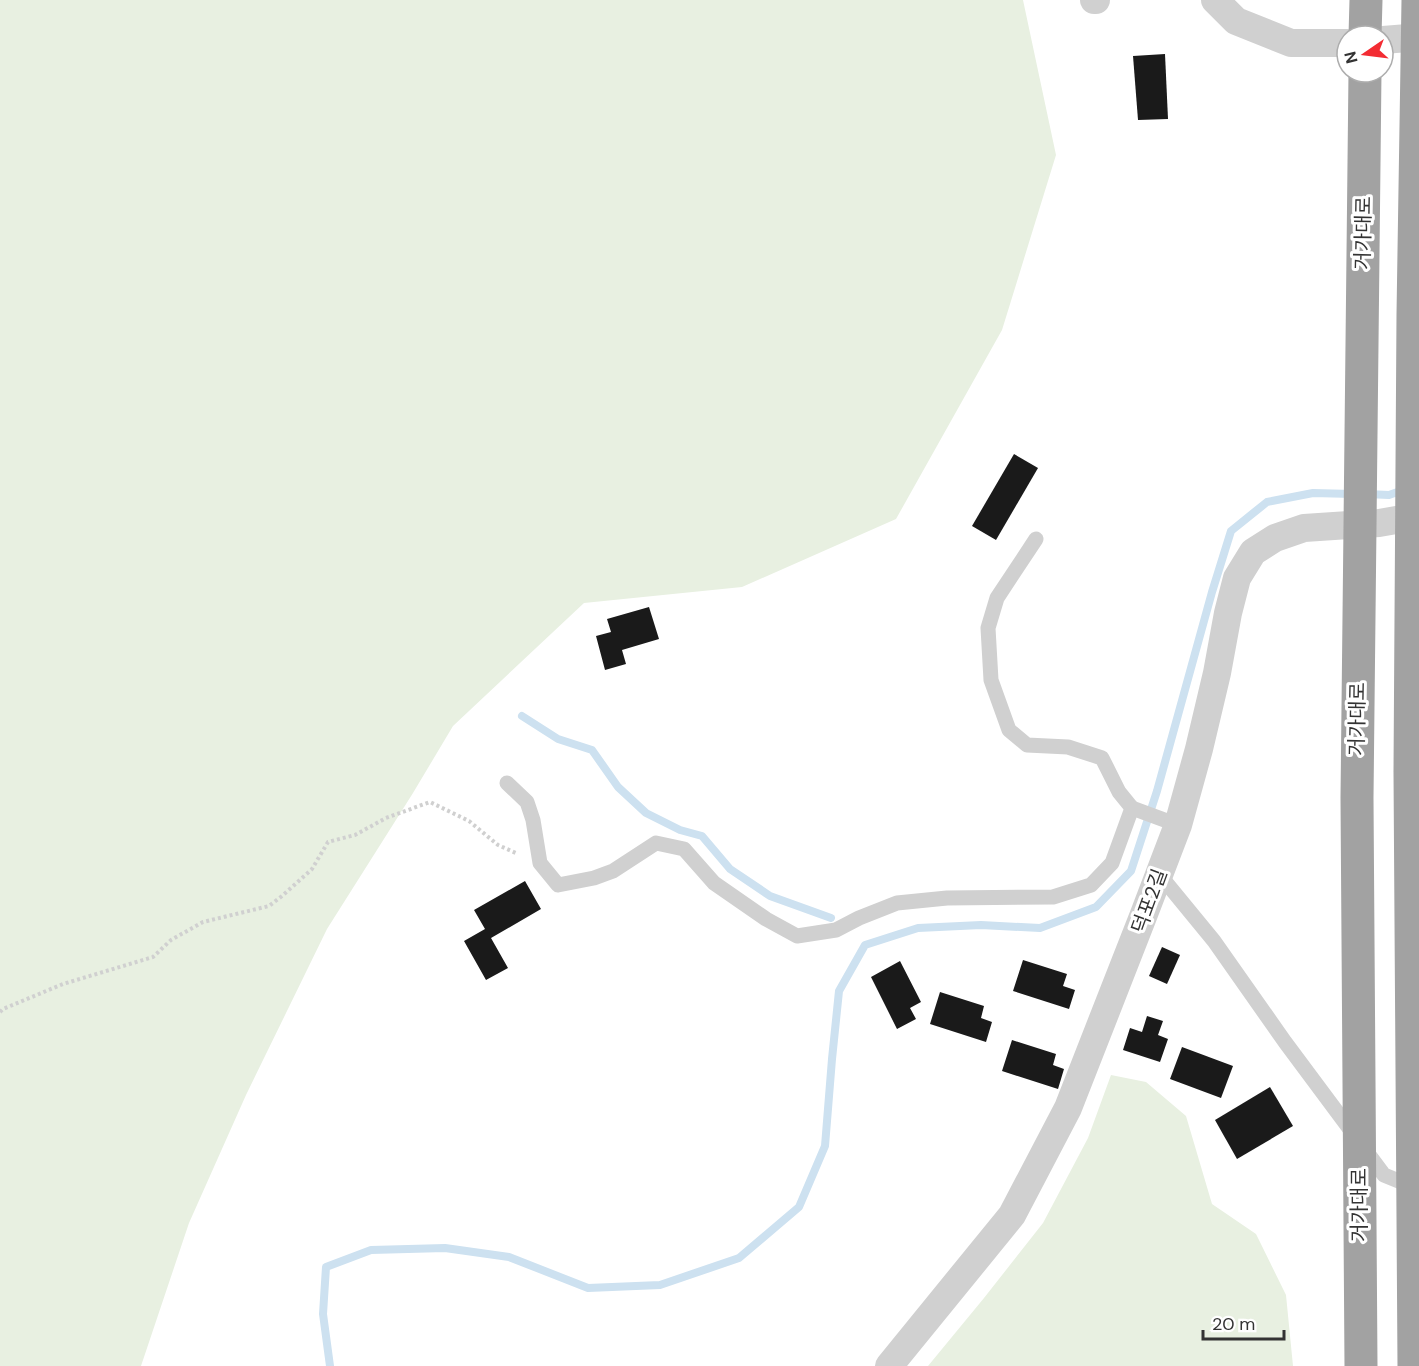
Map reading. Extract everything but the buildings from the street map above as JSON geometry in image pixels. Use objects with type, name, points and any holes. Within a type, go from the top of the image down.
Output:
[{"type":"highway","points":[[1365,24],[1366,0]]},
{"type":"highway","points":[[1414,1366],[1410,772],[1418,0]]},
{"type":"highway","name":"거가대로","points":[[1361,1366],[1357,798],[1365,84]]},
{"type":"street","points":[[1215,0],[1236,21],[1291,43],[1335,43]]},
{"type":"street","points":[[1395,39],[1419,36]]},
{"type":"street","name":"덕포2길","points":[[889,1366],[1012,1215],[1068,1108],[1159,874],[1171,823],[1199,748],[1237,578],[1253,552],[1275,538],[1304,528],[1379,523],[1419,516]]},
{"type":"lane","points":[[1036,539],[997,598],[988,628],[991,680],[1009,730],[1027,745],[1068,747],[1102,758],[1119,792],[1136,809],[1171,823]]},
{"type":"lane","points":[[507,783],[527,802],[534,820],[540,863],[558,885],[594,878],[613,871],[656,843],[684,849],[714,883],[766,919],[797,936],[836,930],[897,903],[947,898],[1053,897],[1091,885],[1112,863],[1136,809]]},
{"type":"lane","points":[[1159,874],[1214,940],[1285,1042],[1384,1175],[1419,1190]]},
{"type":"path","points":[[0,1011],[63,984],[153,957],[171,940],[203,922],[270,906],[312,869],[328,842],[355,835],[386,818],[430,802],[469,821],[498,845],[540,863]]},
{"type":"green space","points":[[0,0],[1023,0],[1056,155],[1002,330],[896,519],[742,587],[584,603],[453,726],[327,929],[246,1095],[189,1223],[141,1366],[0,1366]]},
{"type":"green space","points":[[1111,1075],[1146,1082],[1186,1116],[1212,1204],[1256,1234],[1286,1295],[1293,1366],[928,1366],[1043,1223],[1088,1138]]},
{"type":"waterway","points":[[1366,494],[1389,495],[1406,489]]},
{"type":"waterway","points":[[330,1366],[323,1314],[326,1267],[371,1250],[445,1248],[509,1257],[588,1288],[660,1285],[739,1258],[799,1207],[825,1146],[839,991],[865,945],[918,928],[981,925],[1040,928],[1096,907],[1131,871],[1157,791],[1231,531],[1267,502],[1313,493],[1353,494]]},
{"type":"waterway","points":[[522,716],[558,739],[592,750],[618,787],[646,813],[680,830],[702,836],[730,869],[770,896],[831,918]]}]
